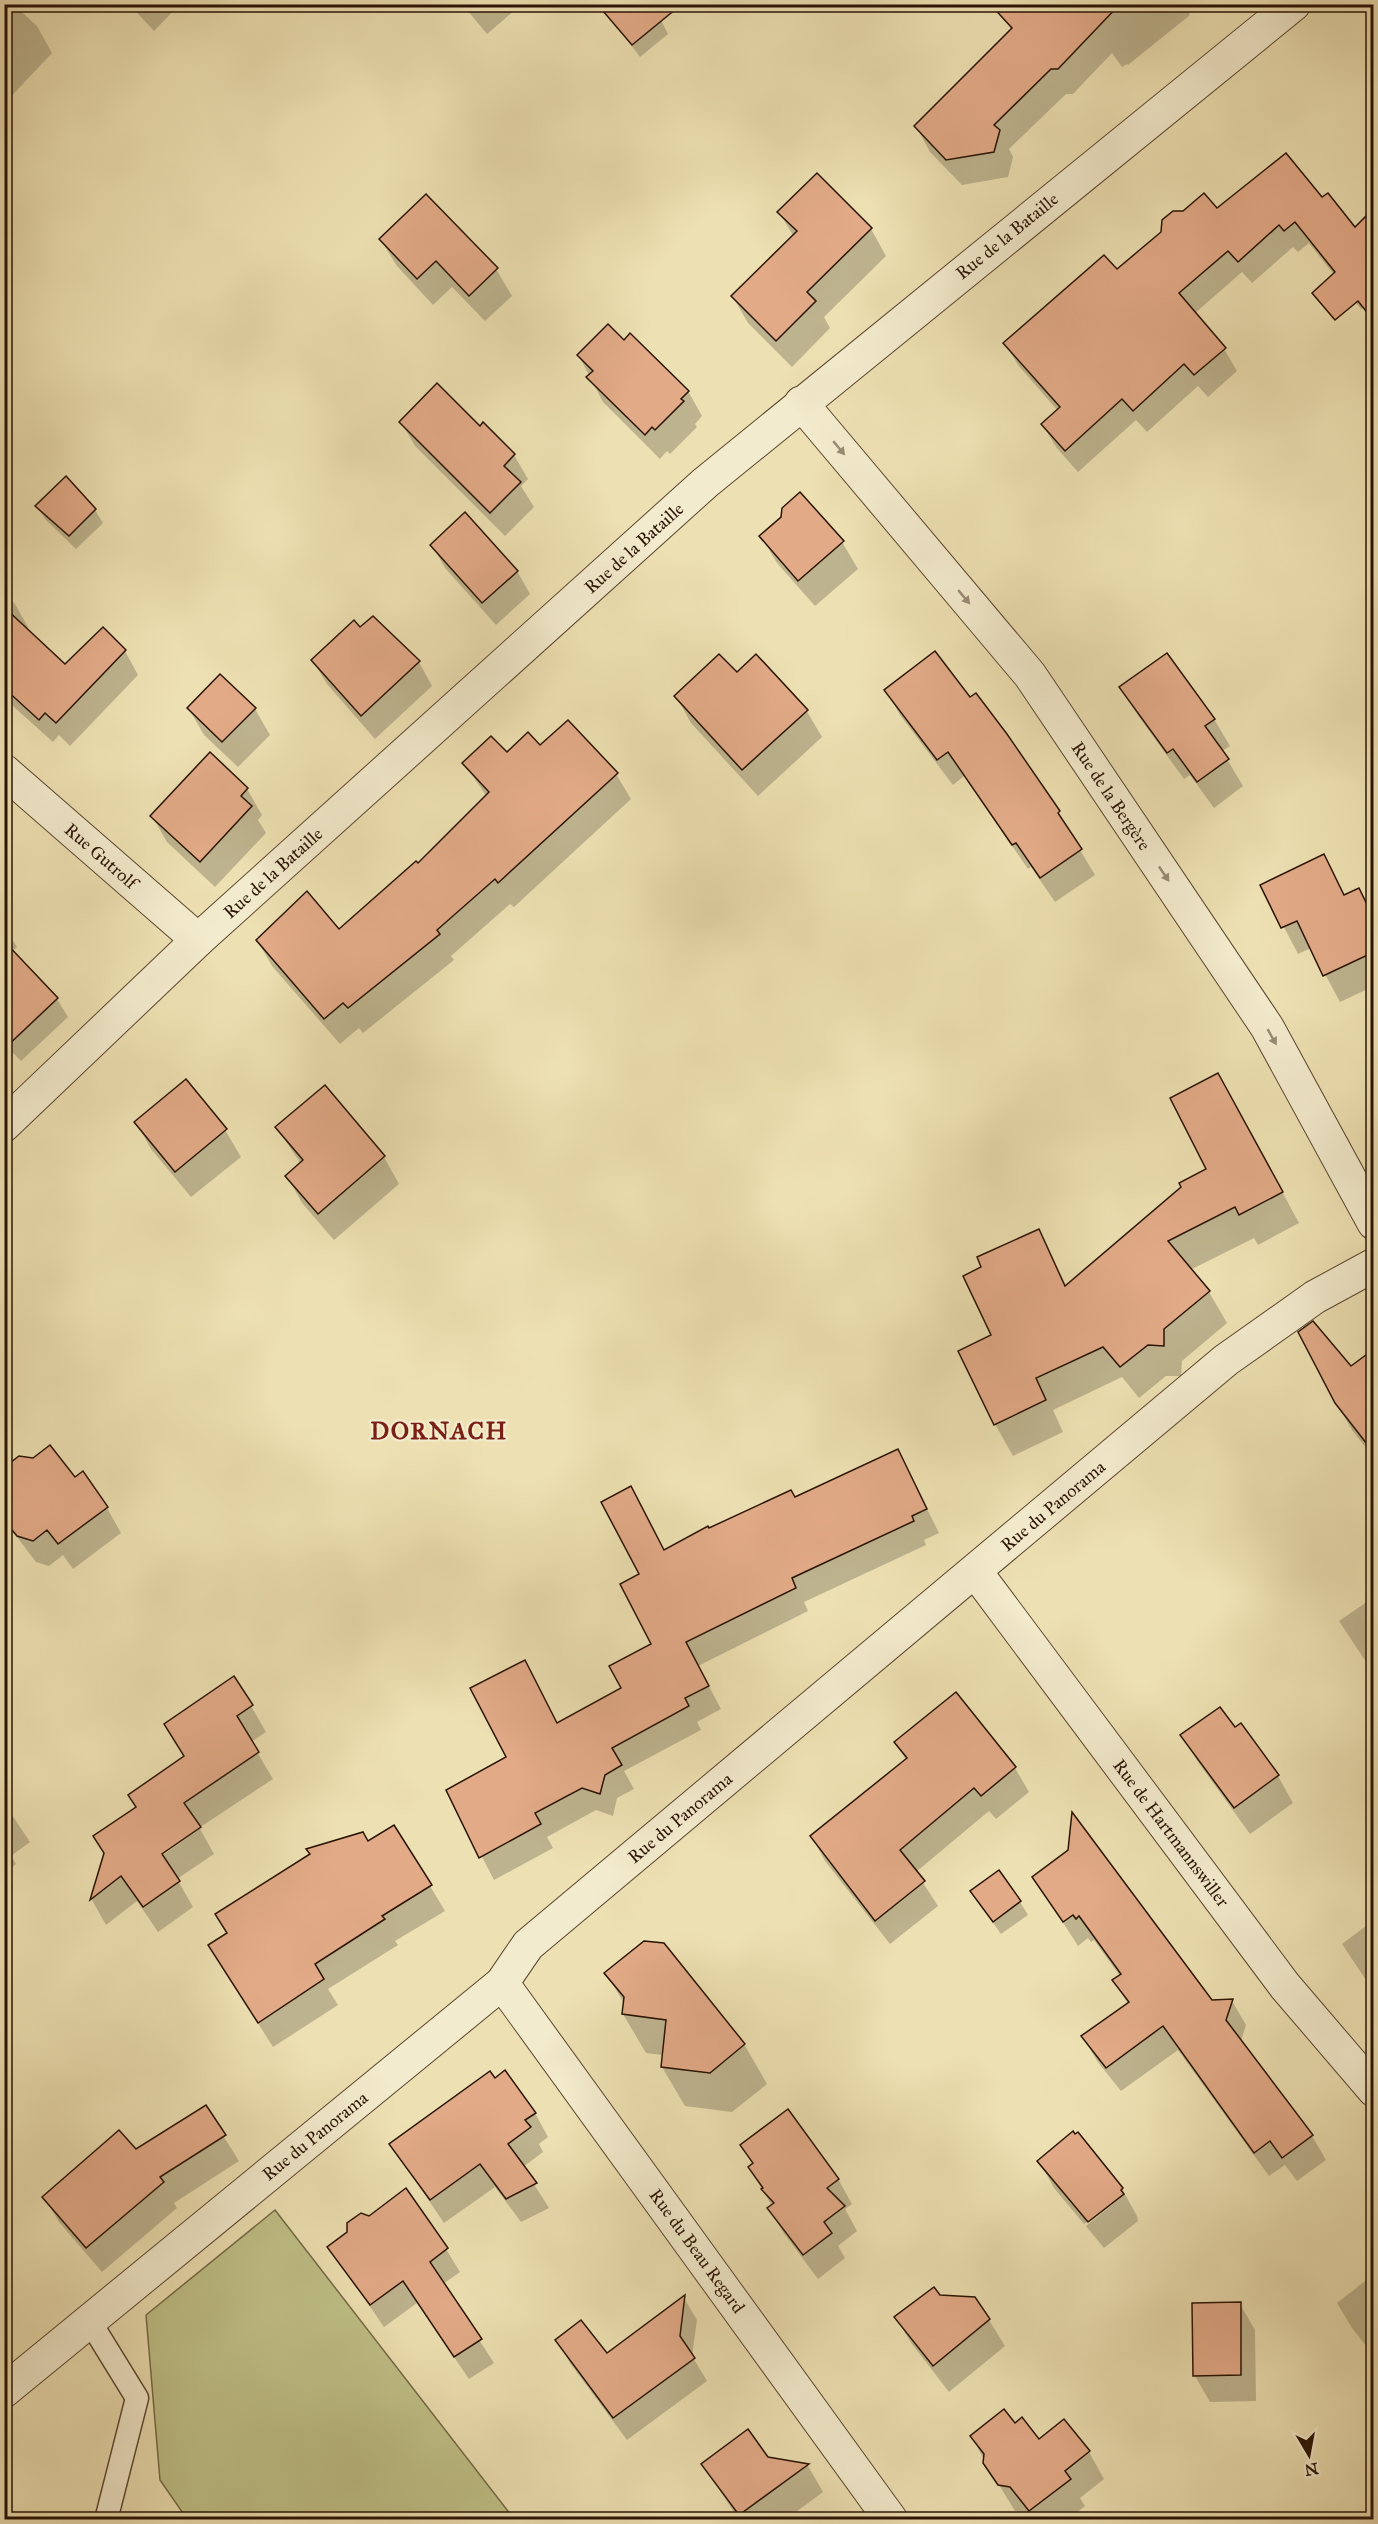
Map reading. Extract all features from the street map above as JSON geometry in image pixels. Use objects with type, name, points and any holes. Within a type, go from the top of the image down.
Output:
[{"type":"street","name":"Rue de la Bataille","points":[[4,1125],[198,940],[696,491],[1294,4]]},
{"type":"street","name":"Rue de la Bergère","points":[[801,404],[1030,675],[1267,1027],[1374,1223]]},
{"type":"street","name":"Rue Gutrolf","points":[[4,771],[198,940]]},
{"type":"street","name":"Rue du Panorama","points":[[4,2391],[502,1983],[528,1945],[1226,1360],[1316,1297],[1374,1265]]},
{"type":"street","name":"Rue de Hartmannswiller","points":[[975,1571],[1285,1986],[1374,2090]]},
{"type":"street","name":"Rue du Beau Regard","points":[[502,1983],[891,2520]]},
{"type":"lane","points":[[89,2320],[137,2398],[106,2520]]},
{"type":"green space","points":[[275,2210],[514,2519],[187,2519],[160,2480],[146,2315]]},
{"type":"building","points":[[597,4],[682,4],[632,45]]},
{"type":"building","points":[[990,4],[1120,4],[1058,69],[1051,69],[994,125],[1000,130],[994,152],[946,160],[914,126],[1012,28]]},
{"type":"building","points":[[1286,153],[1322,197],[1328,193],[1355,227],[1374,208],[1374,321],[1358,301],[1335,320],[1312,293],[1335,272],[1295,222],[1284,231],[1279,225],[1238,262],[1228,251],[1179,293],[1226,348],[1194,375],[1184,364],[1133,411],[1122,399],[1065,451],[1041,424],[1060,407],[1003,343],[1104,255],[1117,269],[1161,232],[1162,220],[1173,211],[1183,211],[1204,193],[1217,208]]},
{"type":"building","points":[[817,173],[872,228],[807,292],[816,301],[776,341],[731,296],[797,231],[777,212]]},
{"type":"building","points":[[426,194],[498,268],[469,296],[436,261],[417,279],[379,239]]},
{"type":"building","points":[[608,324],[624,340],[630,333],[689,391],[681,399],[684,401],[655,430],[652,427],[645,435],[586,377],[593,371],[577,355]]},
{"type":"building","points":[[437,383],[480,426],[483,422],[515,454],[504,466],[521,482],[490,513],[399,422]]},
{"type":"building","points":[[66,476],[96,509],[69,536],[35,506]]},
{"type":"building","points":[[800,492],[844,541],[798,581],[759,536],[781,517],[782,508]]},
{"type":"building","points":[[465,512],[518,571],[482,603],[430,545]]},
{"type":"building","points":[[4,607],[65,664],[103,627],[126,650],[56,723],[45,713],[39,720],[4,688]]},
{"type":"building","points":[[373,616],[420,661],[361,716],[311,660],[354,620],[360,627]]},
{"type":"building","points":[[935,651],[970,697],[976,693],[1007,734],[1060,811],[1058,813],[1082,849],[1040,878],[1016,843],[1012,845],[948,752],[937,760],[884,690]]},
{"type":"building","points":[[1167,653],[1215,719],[1205,726],[1229,759],[1197,782],[1173,749],[1167,753],[1119,687]]},
{"type":"building","points":[[719,654],[737,672],[756,654],[808,710],[742,770],[674,696]]},
{"type":"building","points":[[220,674],[256,708],[222,742],[187,708]]},
{"type":"building","points":[[568,720],[618,773],[498,883],[495,879],[437,930],[440,934],[348,1008],[343,1003],[324,1019],[256,940],[307,891],[339,929],[416,861],[418,863],[489,792],[462,763],[491,736],[507,752],[528,732],[540,745]]},
{"type":"building","points":[[210,752],[248,788],[241,796],[252,806],[200,862],[150,816]]},
{"type":"building","points":[[1324,854],[1344,895],[1359,888],[1374,919],[1374,952],[1323,976],[1297,921],[1281,928],[1260,885]]},
{"type":"building","points":[[4,941],[58,998],[4,1049]]},
{"type":"building","points":[[1218,1073],[1283,1192],[1239,1215],[1235,1207],[1168,1241],[1210,1291],[1164,1329],[1164,1346],[1148,1345],[1120,1367],[1103,1347],[1036,1378],[1046,1400],[994,1425],[958,1351],[991,1335],[963,1276],[981,1267],[977,1257],[1039,1229],[1065,1286],[1181,1187],[1179,1183],[1206,1169],[1170,1098]]},
{"type":"building","points":[[186,1079],[227,1129],[175,1172],[134,1122]]},
{"type":"building","points":[[325,1085],[385,1156],[318,1214],[285,1176],[303,1160],[275,1127]]},
{"type":"building","points":[[1313,1321],[1351,1366],[1374,1349],[1374,1453],[1335,1403],[1298,1332]]},
{"type":"building","points":[[50,1445],[75,1477],[83,1471],[108,1507],[58,1544],[47,1530],[33,1541],[17,1536],[4,1520],[6,1466],[19,1456],[33,1458]]},
{"type":"building","points":[[898,1449],[927,1509],[912,1516],[914,1521],[792,1578],[796,1588],[686,1642],[709,1686],[685,1698],[689,1706],[612,1748],[622,1765],[605,1775],[600,1794],[582,1788],[535,1813],[541,1824],[479,1858],[446,1790],[506,1757],[470,1688],[525,1660],[557,1723],[621,1688],[609,1666],[651,1644],[620,1584],[639,1574],[601,1502],[631,1486],[664,1550],[708,1526],[709,1528],[791,1490],[795,1497]]},
{"type":"building","points":[[234,1676],[253,1705],[237,1716],[259,1752],[184,1803],[201,1827],[162,1854],[180,1881],[143,1907],[121,1876],[90,1900],[104,1853],[93,1836],[136,1807],[128,1795],[184,1756],[164,1724]]},
{"type":"building","points":[[956,1692],[1016,1767],[981,1796],[974,1788],[900,1850],[925,1881],[875,1921],[810,1836],[907,1758],[894,1742]]},
{"type":"building","points":[[1220,1707],[1235,1727],[1241,1723],[1279,1775],[1234,1808],[1180,1735]]},
{"type":"building","points":[[1072,1812],[1212,2000],[1233,1999],[1226,2020],[1313,2135],[1282,2158],[1270,2141],[1254,2153],[1163,2026],[1106,2068],[1081,2036],[1129,2002],[1112,1980],[1121,1974],[1079,1916],[1076,1919],[1073,1915],[1063,1922],[1032,1877],[1068,1850]]},
{"type":"building","points":[[394,1825],[432,1885],[382,1916],[385,1919],[315,1964],[324,1979],[258,2023],[208,1945],[227,1933],[215,1914],[310,1854],[306,1849],[363,1832],[368,1841]]},
{"type":"building","points":[[999,1870],[1021,1901],[993,1922],[970,1891]]},
{"type":"building","points":[[644,1941],[664,1943],[745,2044],[710,2073],[661,2067],[666,2020],[622,2014],[624,1997],[604,1973]]},
{"type":"building","points":[[505,2070],[536,2113],[525,2120],[531,2127],[508,2144],[537,2183],[506,2199],[480,2164],[430,2200],[389,2144],[490,2071],[495,2078]]},
{"type":"building","points":[[206,2105],[226,2135],[160,2177],[164,2182],[86,2248],[42,2197],[119,2130],[136,2149]]},
{"type":"building","points":[[788,2109],[839,2179],[827,2188],[845,2206],[824,2222],[832,2233],[803,2255],[767,2208],[774,2203],[761,2189],[763,2188],[748,2167],[753,2163],[740,2145]]},
{"type":"building","points":[[1073,2131],[1075,2134],[1078,2132],[1123,2188],[1121,2190],[1124,2194],[1088,2222],[1037,2161]]},
{"type":"building","points":[[406,2188],[448,2248],[430,2262],[482,2339],[454,2357],[403,2281],[370,2305],[327,2247],[347,2232],[347,2223],[361,2213],[369,2216]]},
{"type":"building","points":[[934,2287],[940,2295],[975,2297],[990,2319],[933,2366],[894,2317]]},
{"type":"building","points":[[685,2295],[680,2336],[695,2358],[613,2418],[555,2340],[581,2320],[607,2353]]},
{"type":"building","points":[[1241,2302],[1241,2375],[1193,2376],[1192,2303]]},
{"type":"building","points":[[1004,2409],[1015,2423],[1022,2417],[1039,2439],[1064,2419],[1090,2451],[1065,2471],[1071,2479],[1029,2511],[1010,2487],[998,2485],[983,2463],[984,2454],[970,2436]]},
{"type":"building","points":[[748,2429],[768,2457],[809,2464],[739,2515],[701,2464]]},
{"type":"district","name":"DORNACH","points":[[439,1431]]}]
